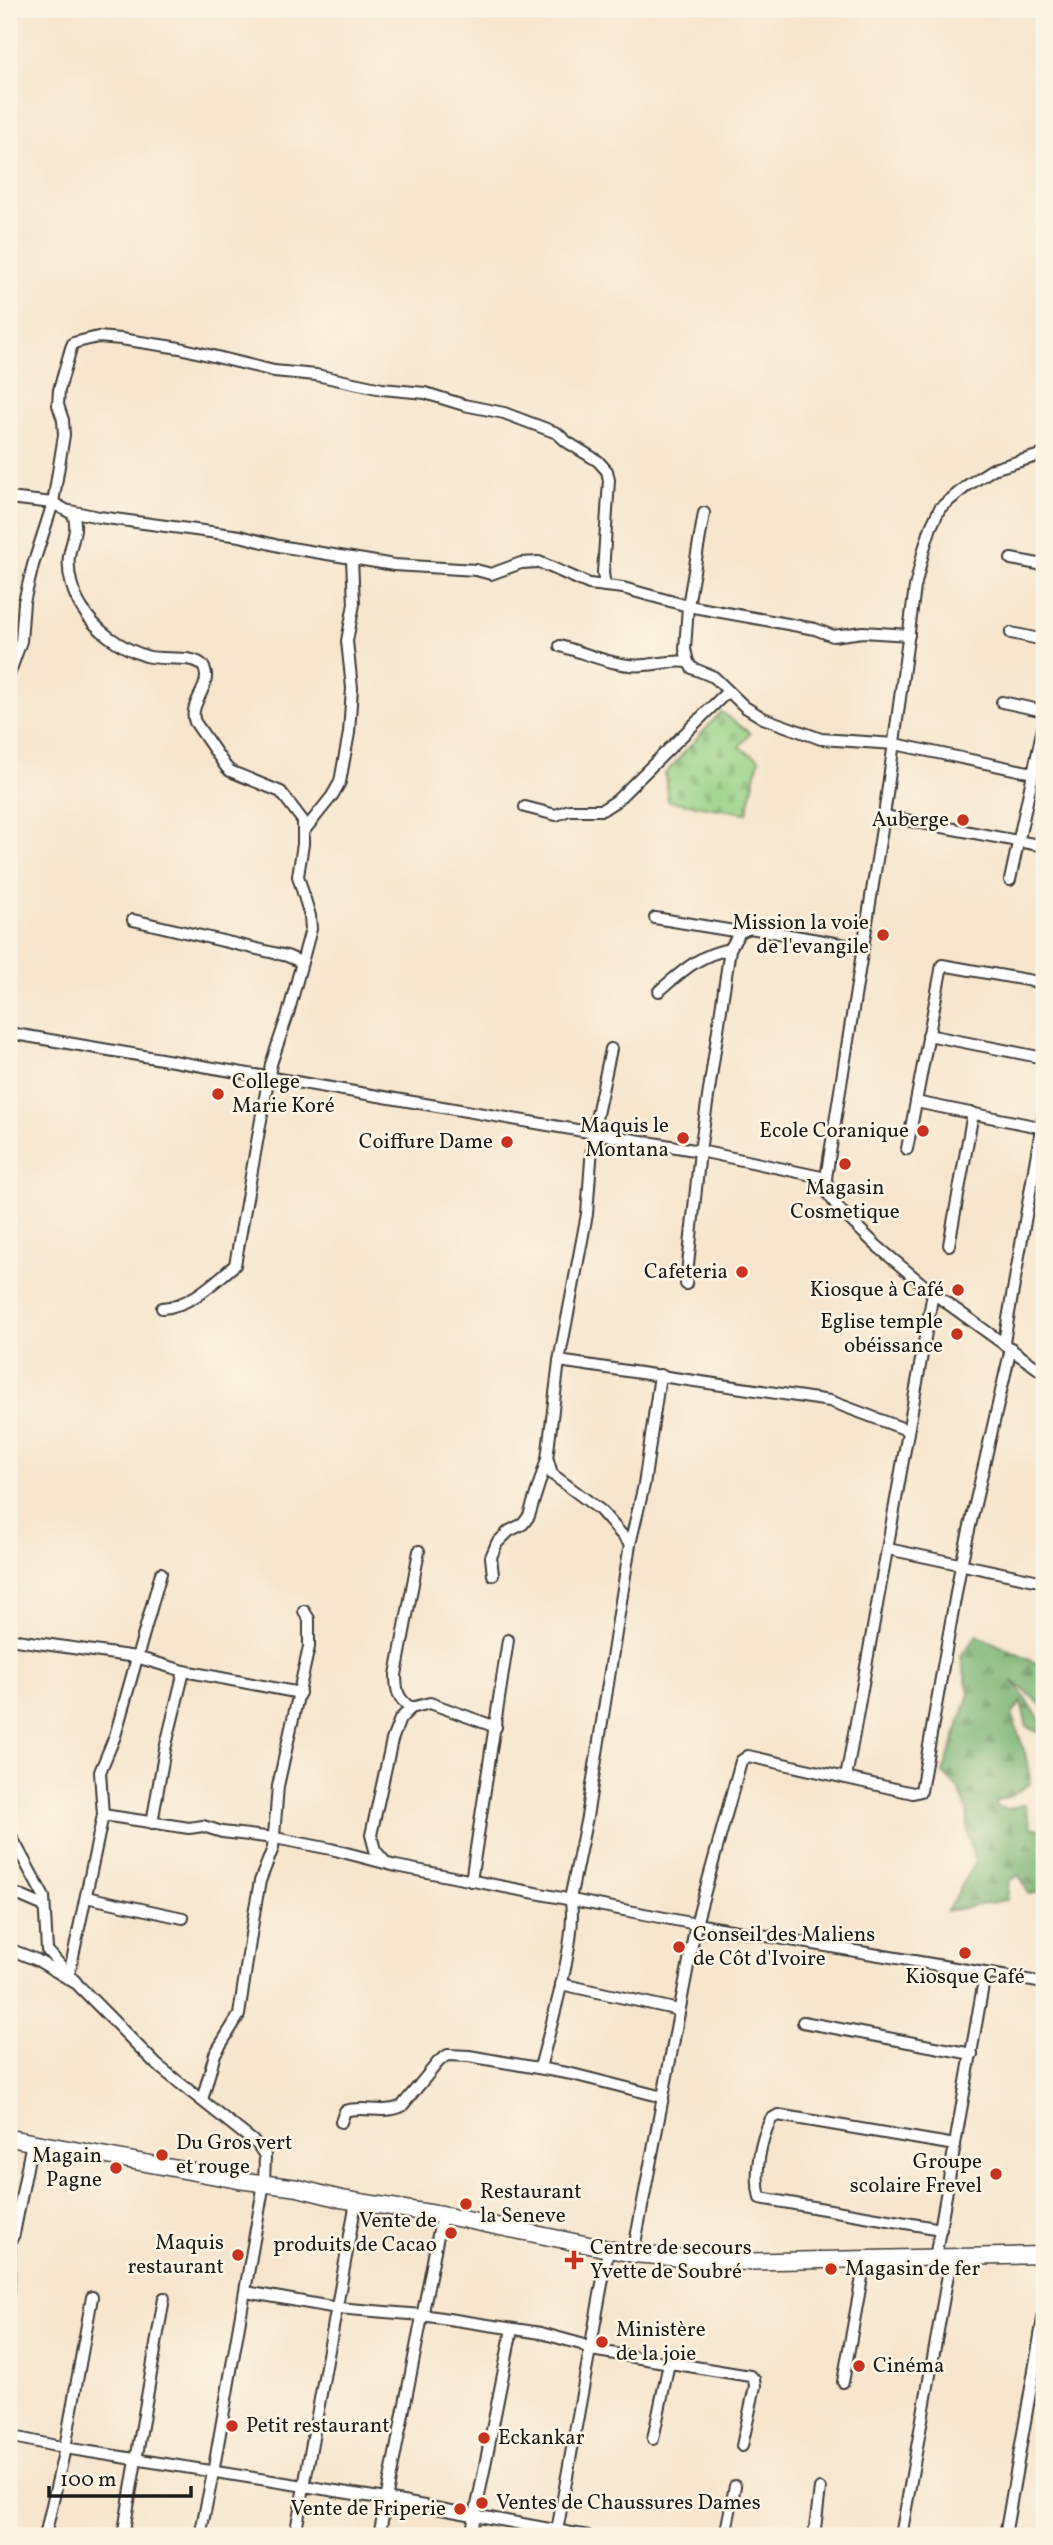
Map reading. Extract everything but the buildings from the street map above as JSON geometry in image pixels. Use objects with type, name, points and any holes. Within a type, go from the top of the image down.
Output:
[{"type":"main road","points":[[9,2138],[356,2202],[442,2215],[633,2254],[713,2261],[865,2261],[1044,2255]]},
{"type":"street","points":[[9,675],[21,641],[24,602],[33,565],[54,503],[64,435],[64,420],[58,405],[59,390],[73,343],[86,339],[121,339],[180,348],[274,371],[316,375],[382,389],[425,393],[504,413],[557,433],[567,443],[598,461],[607,471],[610,480],[603,573],[605,586]]},
{"type":"street","points":[[1044,454],[993,468],[968,485],[940,508],[923,549],[915,587],[884,816],[826,1178],[829,1195],[840,1210],[877,1247],[933,1293],[1044,1373]]},
{"type":"street","points":[[9,498],[54,503],[69,511],[99,517],[240,536],[394,565],[476,570],[491,574],[521,564],[539,562],[589,584],[623,588],[688,607],[815,629],[833,636],[863,632],[909,635]]},
{"type":"street","points":[[69,511],[76,523],[69,557],[70,573],[73,589],[83,609],[98,627],[122,646],[149,657],[197,660],[201,664],[205,678],[193,714],[195,722],[230,771],[281,792],[297,811],[304,831],[298,876],[310,916],[310,941],[301,962],[269,1077],[235,1265],[202,1292],[177,1307],[163,1308]]},
{"type":"street","points":[[704,513],[688,607],[685,649],[692,668],[714,677],[752,712],[798,732],[821,739],[895,744],[1033,773]]},
{"type":"street","points":[[304,831],[340,782],[349,733],[352,688],[347,641],[354,604],[352,559]]},
{"type":"street","points":[[1011,559],[1044,565]]},
{"type":"street","points":[[1011,633],[1044,640]]},
{"type":"street","points":[[560,646],[619,663],[645,665],[674,660],[688,662]]},
{"type":"street","points":[[525,807],[556,815],[569,810],[602,810],[616,801],[728,691]]},
{"type":"street","points":[[1002,702],[1044,711]]},
{"type":"street","points":[[1010,880],[1044,723]]},
{"type":"street","points":[[884,816],[1044,846]]},
{"type":"street","points":[[655,918],[740,932],[750,928],[863,948]]},
{"type":"street","points":[[133,920],[288,956],[301,962]]},
{"type":"street","points":[[686,1284],[699,1151],[730,949],[740,932]]},
{"type":"street","points":[[659,991],[699,958],[730,949]]},
{"type":"street","points":[[906,1149],[942,965],[1044,983]]},
{"type":"street","points":[[9,1033],[336,1090],[419,1101],[699,1151],[826,1178]]},
{"type":"street","points":[[928,1035],[1044,1058]]},
{"type":"street","points":[[493,1575],[491,1557],[497,1543],[509,1531],[523,1524],[529,1516],[547,1459],[559,1361],[587,1214],[593,1133],[611,1049]]},
{"type":"street","points":[[916,1102],[1043,1128]]},
{"type":"street","points":[[633,2254],[696,1924],[741,1761],[744,1757],[914,1793],[921,1791],[961,1565],[1008,1345],[1044,1112]]},
{"type":"street","points":[[949,1245],[973,1113]]},
{"type":"street","points":[[846,1778],[933,1293]]},
{"type":"street","points":[[559,1361],[830,1401],[907,1430]]},
{"type":"street","points":[[540,2068],[573,1922],[573,1909],[569,1899],[587,1817],[629,1544],[643,1485],[660,1375]]},
{"type":"street","points":[[547,1459],[552,1474],[600,1510],[629,1544]]},
{"type":"street","points":[[888,1549],[1044,1582]]},
{"type":"street","points":[[411,1708],[400,1701],[396,1689],[396,1675],[419,1551]]},
{"type":"street","points":[[69,1975],[103,1815],[100,1772],[115,1736],[135,1657],[161,1573]]},
{"type":"street","points":[[202,2100],[215,2054],[239,2015],[260,1881],[275,1839],[278,1786],[309,1647],[309,1619],[304,1611]]},
{"type":"street","points":[[9,1639],[135,1657],[184,1671],[300,1693]]},
{"type":"street","points":[[471,1881],[508,1640]]},
{"type":"street","points":[[152,1823],[165,1749],[184,1671]]},
{"type":"street","points":[[387,1864],[375,1850],[371,1835],[392,1740],[400,1719],[411,1708],[430,1703],[496,1727]]},
{"type":"street","points":[[103,1815],[189,1828],[203,1826],[331,1849],[387,1864],[696,1924],[1044,1983]]},
{"type":"street","points":[[9,1832],[44,1897],[47,1950],[157,2065],[258,2145],[265,2156],[264,2183],[246,2292],[200,2536]]},
{"type":"street","points":[[9,1891],[44,1906]]},
{"type":"street","points":[[86,1897],[183,1918]]},
{"type":"street","points":[[9,1949],[37,1960],[77,1984]]},
{"type":"street","points":[[901,2536],[943,2258],[940,2229],[985,1974]]},
{"type":"street","points":[[561,1984],[679,2010]]},
{"type":"street","points":[[803,2022],[972,2054]]},
{"type":"street","points":[[341,2122],[345,2111],[354,2108],[394,2110],[402,2106],[439,2061],[448,2055],[572,2074],[663,2097]]},
{"type":"street","points":[[940,2229],[760,2198],[757,2185],[762,2146],[771,2119],[778,2115],[955,2145]]},
{"type":"street","points":[[9,2292],[9,2243],[32,2142]]},
{"type":"street","points":[[295,2536],[356,2202]]},
{"type":"street","points":[[379,2536],[442,2215]]},
{"type":"street","points":[[558,2531],[608,2251]]},
{"type":"street","points":[[843,2382],[865,2261]]},
{"type":"street","points":[[246,2292],[337,2308],[422,2315],[512,2329],[560,2338],[582,2344],[591,2350],[750,2376],[754,2379],[742,2446]]},
{"type":"street","points":[[45,2536],[65,2448],[92,2297]]},
{"type":"street","points":[[123,2536],[164,2298]]},
{"type":"street","points":[[1005,2536],[1044,2313]]},
{"type":"street","points":[[471,2536],[512,2329]]},
{"type":"street","points":[[653,2439],[669,2362]]},
{"type":"street","points":[[9,2436],[65,2448],[386,2499],[588,2536]]},
{"type":"street","points":[[725,2536],[735,2486]]},
{"type":"street","points":[[814,2536],[820,2489]]},
{"type":"green space","points":[[721,712],[750,733],[739,747],[759,759],[747,813],[668,801],[665,774]]},
{"type":"green space","points":[[977,1635],[1044,1667],[1044,1707],[1012,1680],[1042,1722],[1044,1735],[1027,1727],[1021,1702],[1012,1715],[1025,1753],[1031,1783],[1013,1795],[996,1801],[997,1807],[1009,1809],[1025,1804],[1031,1827],[1044,1830],[1044,1892],[1029,1894],[1019,1875],[1009,1881],[1007,1900],[947,1911],[975,1863],[968,1837],[967,1811],[959,1789],[943,1773],[969,1694],[961,1656]]},
{"type":"place","name":"Auberge","points":[[963,820]]},
{"type":"place","name":"Mission la voie de l'evangile","points":[[883,935]]},
{"type":"place","name":"College Marie Koré","points":[[218,1094]]},
{"type":"place","name":"Ecole Coranique","points":[[923,1131]]},
{"type":"place","name":"Maquis le Montana","points":[[683,1138]]},
{"type":"place","name":"Coiffure Dame","points":[[507,1142]]},
{"type":"place","name":"Magasin Cosmetique","points":[[845,1164]]},
{"type":"place","name":"Cafeteria","points":[[742,1272]]},
{"type":"place","name":"Kiosque à Café","points":[[958,1290]]},
{"type":"place","name":"Eglise temple obéissance","points":[[957,1334]]},
{"type":"place","name":"Conseil des Maliens de Côt d'Ivoire","points":[[679,1947]]},
{"type":"place","name":"Kiosque Café","points":[[965,1953]]},
{"type":"place","name":"Du Gros vert et rouge","points":[[162,2155]]},
{"type":"place","name":"Magain Pagne","points":[[116,2168]]},
{"type":"place","name":"Groupe scolaire Frevel","points":[[996,2174]]},
{"type":"place","name":"Restaurant la Seneve","points":[[466,2204]]},
{"type":"place","name":"Vente de produits de Cacao","points":[[451,2233]]},
{"type":"place","name":"Maquis restaurant","points":[[238,2255]]},
{"type":"place","name":"Centre de secours Yvette de Soubré","points":[[574,2260]]},
{"type":"place","name":"Magasin de fer","points":[[831,2269]]},
{"type":"place","name":"Ministère de la joie","points":[[602,2342]]},
{"type":"place","name":"Cinéma","points":[[859,2366]]},
{"type":"place","name":"Petit restaurant","points":[[232,2426]]},
{"type":"place","name":"Eckankar","points":[[484,2438]]},
{"type":"place","name":"Ventes de Chaussures Dames","points":[[482,2503]]},
{"type":"place","name":"Vente de Friperie","points":[[460,2509]]}]
